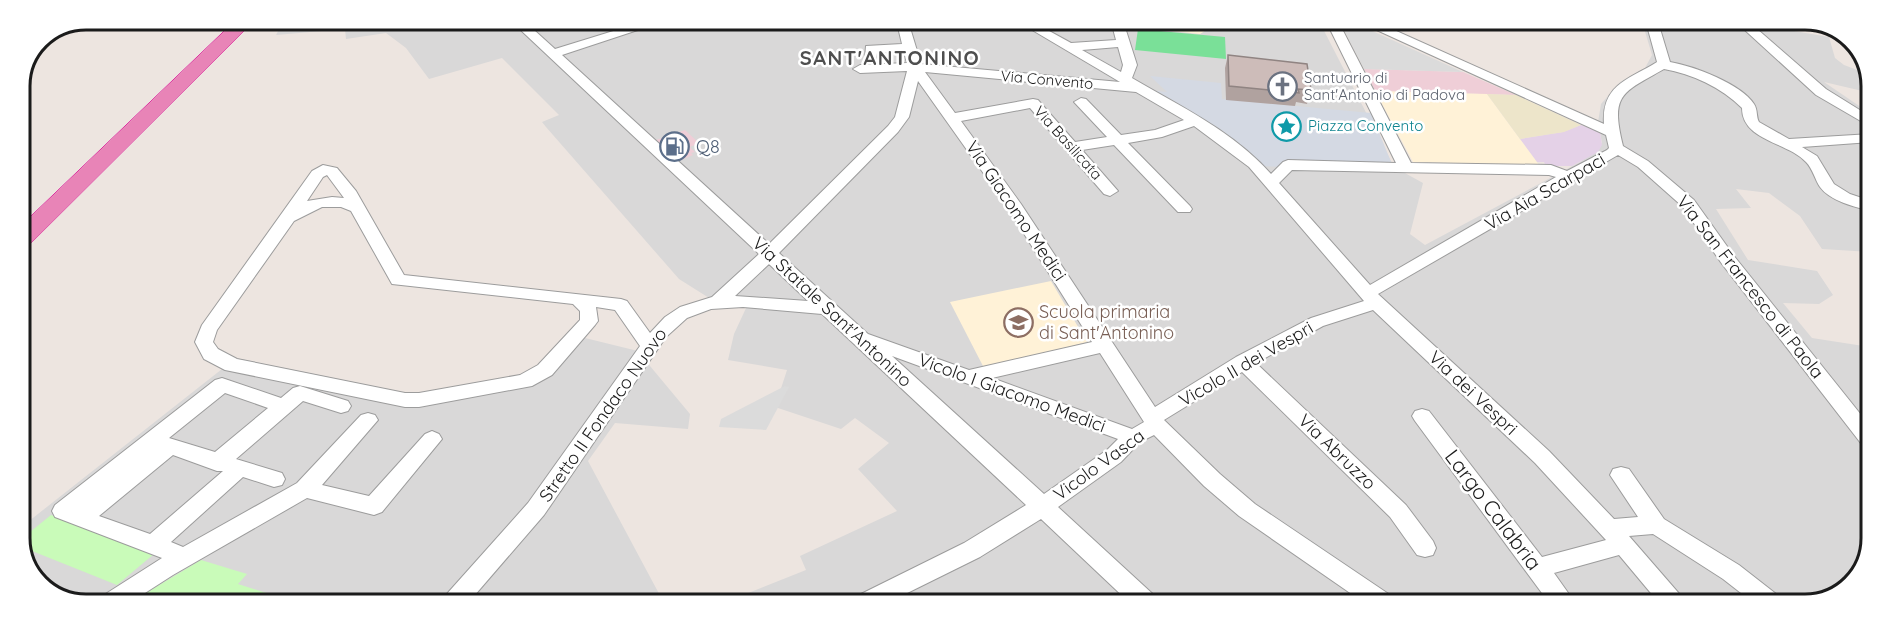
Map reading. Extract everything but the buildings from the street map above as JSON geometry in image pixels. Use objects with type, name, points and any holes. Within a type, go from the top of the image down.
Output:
[{"type":"highway","points":[[30,230],[236,30]]},
{"type":"street","name":"Via Statale Sant'Antonino","points":[[527,30],[1137,594]]},
{"type":"street","points":[[553,54],[630,30]]},
{"type":"street","name":"Via Giacomo Medici","points":[[904,30],[915,67],[1024,221],[1154,421],[1212,480],[1247,510],[1371,594]]},
{"type":"street","points":[[1039,30],[1196,120],[1277,177],[1399,170],[1551,171],[1568,176]]},
{"type":"street","points":[[1119,30],[1130,66],[1125,78]]},
{"type":"street","points":[[1336,30],[1399,170]]},
{"type":"street","name":"Via San Francesco di Paola","points":[[1382,30],[1613,140],[1643,164],[1688,203],[1734,268],[1861,430]]},
{"type":"street","points":[[1655,30],[1664,60],[1662,65],[1695,71],[1734,94],[1747,103],[1753,125],[1812,159],[1828,187],[1844,197],[1861,203]]},
{"type":"street","points":[[1751,30],[1821,92],[1861,117]]},
{"type":"street","points":[[1071,48],[1123,43]]},
{"type":"street","points":[[871,58],[871,49],[909,48]]},
{"type":"street","name":"Via Aia Scarpaci","points":[[1371,298],[1383,286],[1568,176],[1604,159],[1613,140],[1608,108],[1614,97],[1632,80],[1662,65]]},
{"type":"street","points":[[717,302],[769,255],[893,129],[902,117],[915,67]]},
{"type":"street","name":"Via Convento","points":[[860,69],[915,67],[1142,88]]},
{"type":"street","points":[[1081,102],[1184,209]]},
{"type":"street","name":"Via Basilicata","points":[[952,118],[1033,103],[1110,191]]},
{"type":"street","points":[[1072,147],[1157,134],[1196,120]]},
{"type":"street","points":[[1787,144],[1861,139]]},
{"type":"street","points":[[1852,140],[1861,146]]},
{"type":"street","points":[[630,317],[616,310],[605,310],[588,321],[545,370],[525,381],[432,399],[405,400],[222,361],[206,348],[205,336],[287,219],[306,201],[316,174],[323,170],[332,171],[343,196],[357,208],[398,280],[621,305],[630,317],[650,346]]},
{"type":"street","name":"Via dei Vespri","points":[[1277,177],[1371,298],[1542,457],[1616,536],[1665,594]]},
{"type":"street","points":[[306,201],[343,196]]},
{"type":"street","name":"Vicolo II dei Vespri","points":[[1154,421],[1243,362],[1317,322],[1371,298]]},
{"type":"street","points":[[578,299],[590,310],[588,321]]},
{"type":"street","name":"Stretto II Fondaco Nuovo","points":[[461,594],[536,509],[650,346],[675,317],[698,306],[717,302],[826,308]]},
{"type":"street","name":"Vicolo I Giacomo Medici","points":[[857,337],[1134,437]]},
{"type":"street","points":[[968,377],[1105,345]]},
{"type":"street","name":"Via Abruzzo","points":[[1243,362],[1398,511],[1425,548]]},
{"type":"street","points":[[185,557],[81,518],[222,385],[284,406]]},
{"type":"street","points":[[217,463],[300,393],[341,406]]},
{"type":"street","name":"Largo Calabria","points":[[1422,416],[1557,594]]},
{"type":"street","points":[[125,594],[305,489],[368,420]]},
{"type":"street","name":"Vicolo Vasca","points":[[883,594],[972,550],[1043,506],[1114,456],[1154,421]]},
{"type":"street","points":[[305,489],[374,506],[432,439]]},
{"type":"street","points":[[160,444],[274,479]]},
{"type":"street","points":[[153,545],[240,468]]},
{"type":"street","points":[[1621,475],[1656,525],[1731,572],[1759,594]]},
{"type":"street","points":[[1538,568],[1616,536],[1656,525]]},
{"type":"shaded area","points":[[279,30],[334,30],[276,35]]},
{"type":"shaded area","points":[[345,30],[1324,30],[1394,167],[1423,183],[1410,234],[1425,245],[1580,162],[1602,143],[1598,122],[1601,104],[1620,82],[1645,68],[1652,55],[1645,30],[1788,30],[1829,37],[1835,58],[1844,65],[1859,70],[1861,83],[1861,91],[1824,82],[1861,107],[1861,251],[1822,249],[1800,216],[1769,193],[1736,189],[1751,208],[1716,209],[1748,260],[1817,271],[1833,295],[1819,304],[1783,303],[1812,338],[1861,346],[1861,393],[1859,393],[1861,394],[1861,545],[1859,552],[1847,575],[1839,582],[1823,591],[1805,594],[746,594],[806,570],[800,556],[897,511],[858,469],[889,443],[855,418],[841,429],[775,407],[787,370],[728,360],[734,334],[747,306],[725,308],[679,279],[542,122],[559,115],[502,58],[429,79],[406,48],[386,33],[346,39]]},
{"type":"shaded area","points":[[1161,30],[1206,30],[1200,34]]},
{"type":"shaded area","points":[[1344,30],[1370,30],[1463,72],[1364,69]]},
{"type":"shaded area","points":[[1364,69],[1463,72],[1516,95],[1375,91]]},
{"type":"shaded area","name":"Piazza Convento","points":[[1150,76],[1221,83],[1222,99],[1371,113],[1394,169],[1250,166],[1230,149],[1138,89],[1167,92]]},
{"type":"shaded area","points":[[1375,91],[1487,94],[1539,165],[1413,162]]},
{"type":"shaded area","points":[[1487,94],[1516,95],[1581,125],[1564,132],[1520,139]]},
{"type":"shaded area","points":[[1581,125],[1600,132],[1602,145],[1598,152],[1572,166],[1546,166],[1544,162],[1537,162],[1520,139],[1563,132]]},
{"type":"shaded area","points":[[685,130],[699,143],[690,147],[695,152],[691,153],[693,155],[679,161],[656,140]]},
{"type":"shaded area","name":"Scuola primaria di Sant'Antonino","points":[[1051,281],[1087,342],[984,368],[950,302]]},
{"type":"shaded area","points":[[570,337],[585,338],[642,352],[650,366],[690,414],[688,429],[615,423],[588,461],[659,594],[79,594],[65,590],[49,580],[34,559],[30,541],[30,520],[236,358],[417,395],[535,372]]},
{"type":"shaded area","points":[[785,386],[789,387],[766,430],[719,427],[721,419]]},
{"type":"green space","points":[[1138,30],[1225,37],[1226,59],[1135,50]]},
{"type":"green space","points":[[51,515],[154,554],[117,585],[32,551],[30,532]]},
{"type":"green space","points":[[201,560],[247,574],[238,584],[269,594],[149,594],[146,593]]},
{"type":"place","name":"Santuario di Sant'Antonio di Padova","points":[[1283,87]]},
{"type":"place","name":"Piazza Convento","points":[[1287,126]]},
{"type":"place","name":"Q8","points":[[675,147]]},
{"type":"place","name":"Scuola primaria di Sant'Antonino","points":[[1018,322]]},
{"type":"district","name":"SANT'ANTONINO","points":[[890,58]]}]
